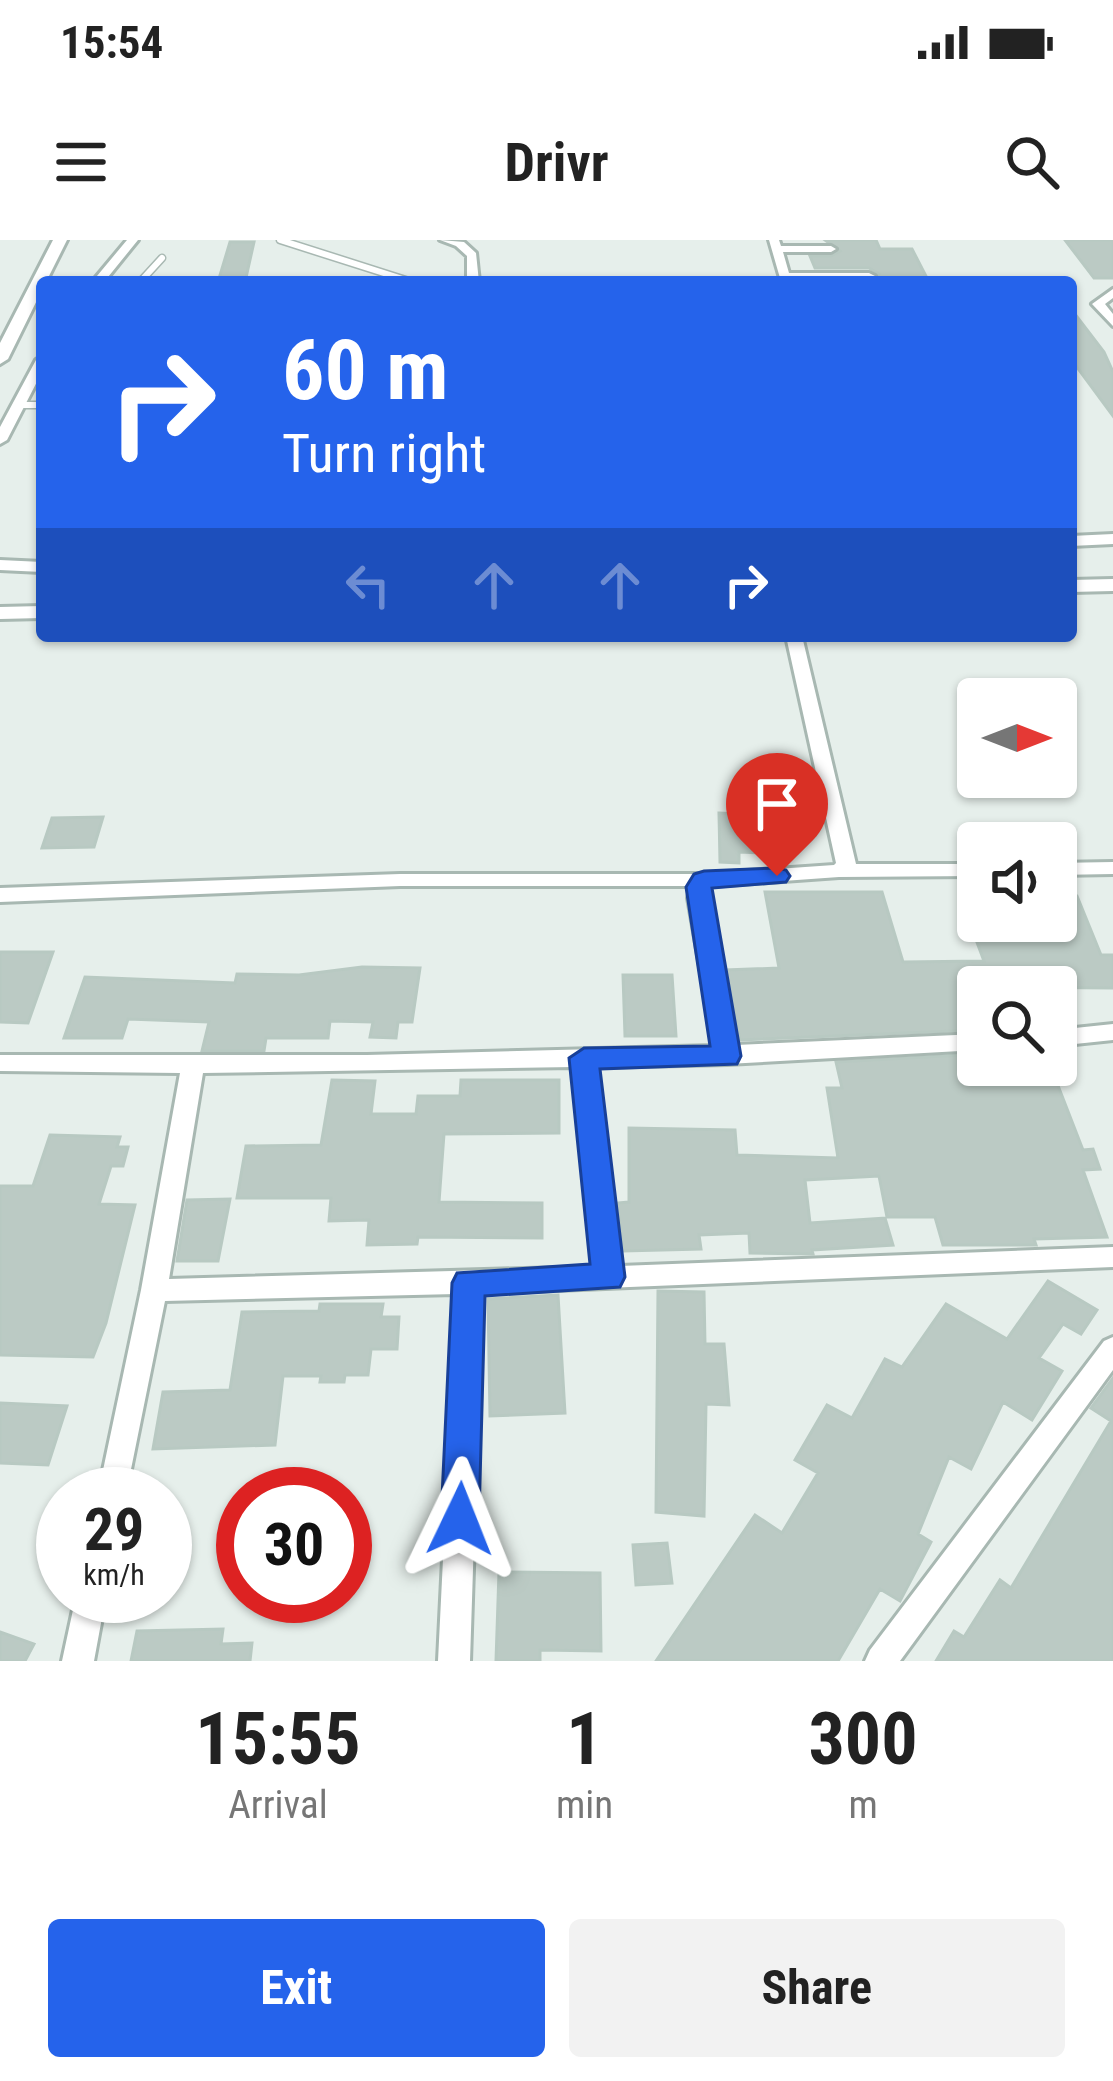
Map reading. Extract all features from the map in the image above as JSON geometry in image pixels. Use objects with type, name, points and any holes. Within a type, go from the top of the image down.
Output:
[{"type":"street","points":[[42,276],[60,240]]},
{"type":"street","points":[[108,276],[133,240]]},
{"type":"street","points":[[445,240],[460,244],[472,255],[473,276]]},
{"type":"street","points":[[831,249],[775,244],[784,276],[869,276]]},
{"type":"street","points":[[0,359],[36,288]]},
{"type":"street","points":[[1113,292],[1098,304],[1113,322]]},
{"type":"street","points":[[0,440],[36,372]]},
{"type":"street","points":[[1077,541],[1113,539]]},
{"type":"street","points":[[0,565],[36,567]]},
{"type":"street","points":[[1077,586],[1113,585]]},
{"type":"street","points":[[0,613],[36,612]]},
{"type":"street","points":[[795,642],[847,856],[839,871]]},
{"type":"street","points":[[1077,869],[1113,868]]},
{"type":"street","points":[[0,895],[400,880],[704,880],[957,869]]},
{"type":"street","points":[[704,880],[698,898],[727,1056]]},
{"type":"street","points":[[1077,1035],[1113,1032]]},
{"type":"street","points":[[0,1063],[193,1066],[727,1056],[957,1043]]},
{"type":"street","points":[[584,1058],[608,1277]]},
{"type":"street","points":[[118,1467],[193,1066]]},
{"type":"street","points":[[154,1290],[469,1283],[1113,1257]]},
{"type":"street","points":[[454,1661],[469,1283]]},
{"type":"street","points":[[881,1661],[1113,1349]]},
{"type":"street","points":[[78,1661],[86,1623]]},
{"type":"lane","points":[[280,240],[393,276]]},
{"type":"lane","points":[[146,276],[162,258]]},
{"type":"lane","points":[[19,405],[36,405]]},
{"type":"building","points":[[825,240],[876,240],[880,249],[912,249],[926,276],[878,276],[869,268],[815,268],[810,256],[840,251]]},
{"type":"building","points":[[1065,240],[1113,240],[1113,278],[1094,278]]},
{"type":"building","points":[[230,242],[254,242],[246,276],[220,276]]},
{"type":"building","points":[[1077,317],[1113,372],[1113,416],[1077,367]]},
{"type":"building","points":[[719,813],[759,815],[761,853],[739,852],[739,863],[720,862]]},
{"type":"building","points":[[103,817],[94,847],[42,848],[52,818]]},
{"type":"building","points":[[765,892],[882,892],[903,962],[984,961],[977,942],[1077,942],[1077,896],[1101,955],[1113,955],[1113,988],[1077,988],[1077,966],[957,966],[957,1031],[740,1040],[726,970],[779,968]]},
{"type":"building","points":[[0,952],[53,952],[28,1023],[0,1022]]},
{"type":"building","points":[[362,967],[420,968],[412,1022],[398,1022],[396,1038],[370,1037],[373,1022],[330,1021],[328,1038],[266,1038],[264,1051],[202,1051],[209,1022],[128,1019],[122,1038],[64,1038],[85,977],[235,983],[237,974],[299,975]]},
{"type":"building","points":[[623,975],[672,975],[676,1036],[625,1036]]},
{"type":"building","points":[[957,1055],[957,1086],[1058,1086],[1083,1150],[1093,1149],[1100,1169],[1083,1170],[1107,1237],[1034,1239],[1036,1245],[943,1245],[935,1217],[887,1217],[879,1176],[805,1180],[810,1223],[885,1218],[893,1245],[812,1250],[813,1254],[750,1253],[749,1233],[699,1235],[701,1249],[623,1251],[617,1203],[629,1202],[629,1128],[735,1130],[737,1155],[838,1158],[827,1088],[842,1088],[836,1062]]},
{"type":"building","points":[[332,1080],[375,1081],[371,1114],[416,1114],[418,1096],[460,1096],[461,1080],[559,1080],[559,1133],[444,1134],[439,1202],[542,1203],[542,1238],[418,1237],[417,1244],[367,1245],[369,1220],[329,1221],[331,1198],[237,1198],[246,1146],[321,1145]]},
{"type":"building","points":[[50,1135],[120,1137],[117,1147],[128,1147],[123,1166],[111,1166],[99,1204],[135,1205],[93,1357],[0,1355],[0,1186],[33,1186]]},
{"type":"building","points":[[230,1199],[218,1261],[177,1261],[187,1200]]},
{"type":"building","points":[[1048,1281],[1097,1310],[1081,1334],[1063,1324],[1039,1358],[1062,1371],[1032,1420],[1003,1402],[971,1469],[949,1457],[918,1534],[931,1542],[900,1601],[880,1589],[838,1661],[656,1661],[755,1515],[782,1533],[818,1473],[795,1460],[827,1405],[852,1418],[885,1359],[902,1367],[946,1304],[1007,1339]]},
{"type":"building","points":[[658,1291],[704,1292],[705,1344],[724,1344],[729,1405],[706,1404],[704,1516],[656,1512]]},
{"type":"building","points":[[558,1295],[565,1413],[490,1416],[488,1299]]},
{"type":"building","points":[[320,1304],[383,1304],[381,1317],[399,1317],[397,1349],[371,1349],[368,1375],[345,1375],[344,1382],[320,1382],[321,1376],[283,1376],[275,1445],[153,1449],[163,1392],[230,1390],[242,1312],[319,1311]]},
{"type":"building","points":[[1113,1378],[1113,1661],[936,1661],[954,1631],[964,1637],[1000,1580],[1011,1588],[1111,1421],[1091,1408]]},
{"type":"building","points":[[0,1403],[67,1406],[48,1465],[0,1463]]},
{"type":"building","points":[[667,1543],[672,1583],[636,1585],[633,1545]]},
{"type":"building","points":[[499,1572],[600,1573],[601,1651],[540,1650],[540,1661],[496,1661]]},
{"type":"building","points":[[223,1629],[221,1644],[252,1643],[250,1661],[131,1661],[137,1631]]},
{"type":"building","points":[[0,1632],[34,1644],[25,1661],[0,1661]]},
{"type":"route","points":[[460,1519],[469,1283],[608,1277],[584,1058],[727,1056],[699,887],[704,880],[777,876]]}]
